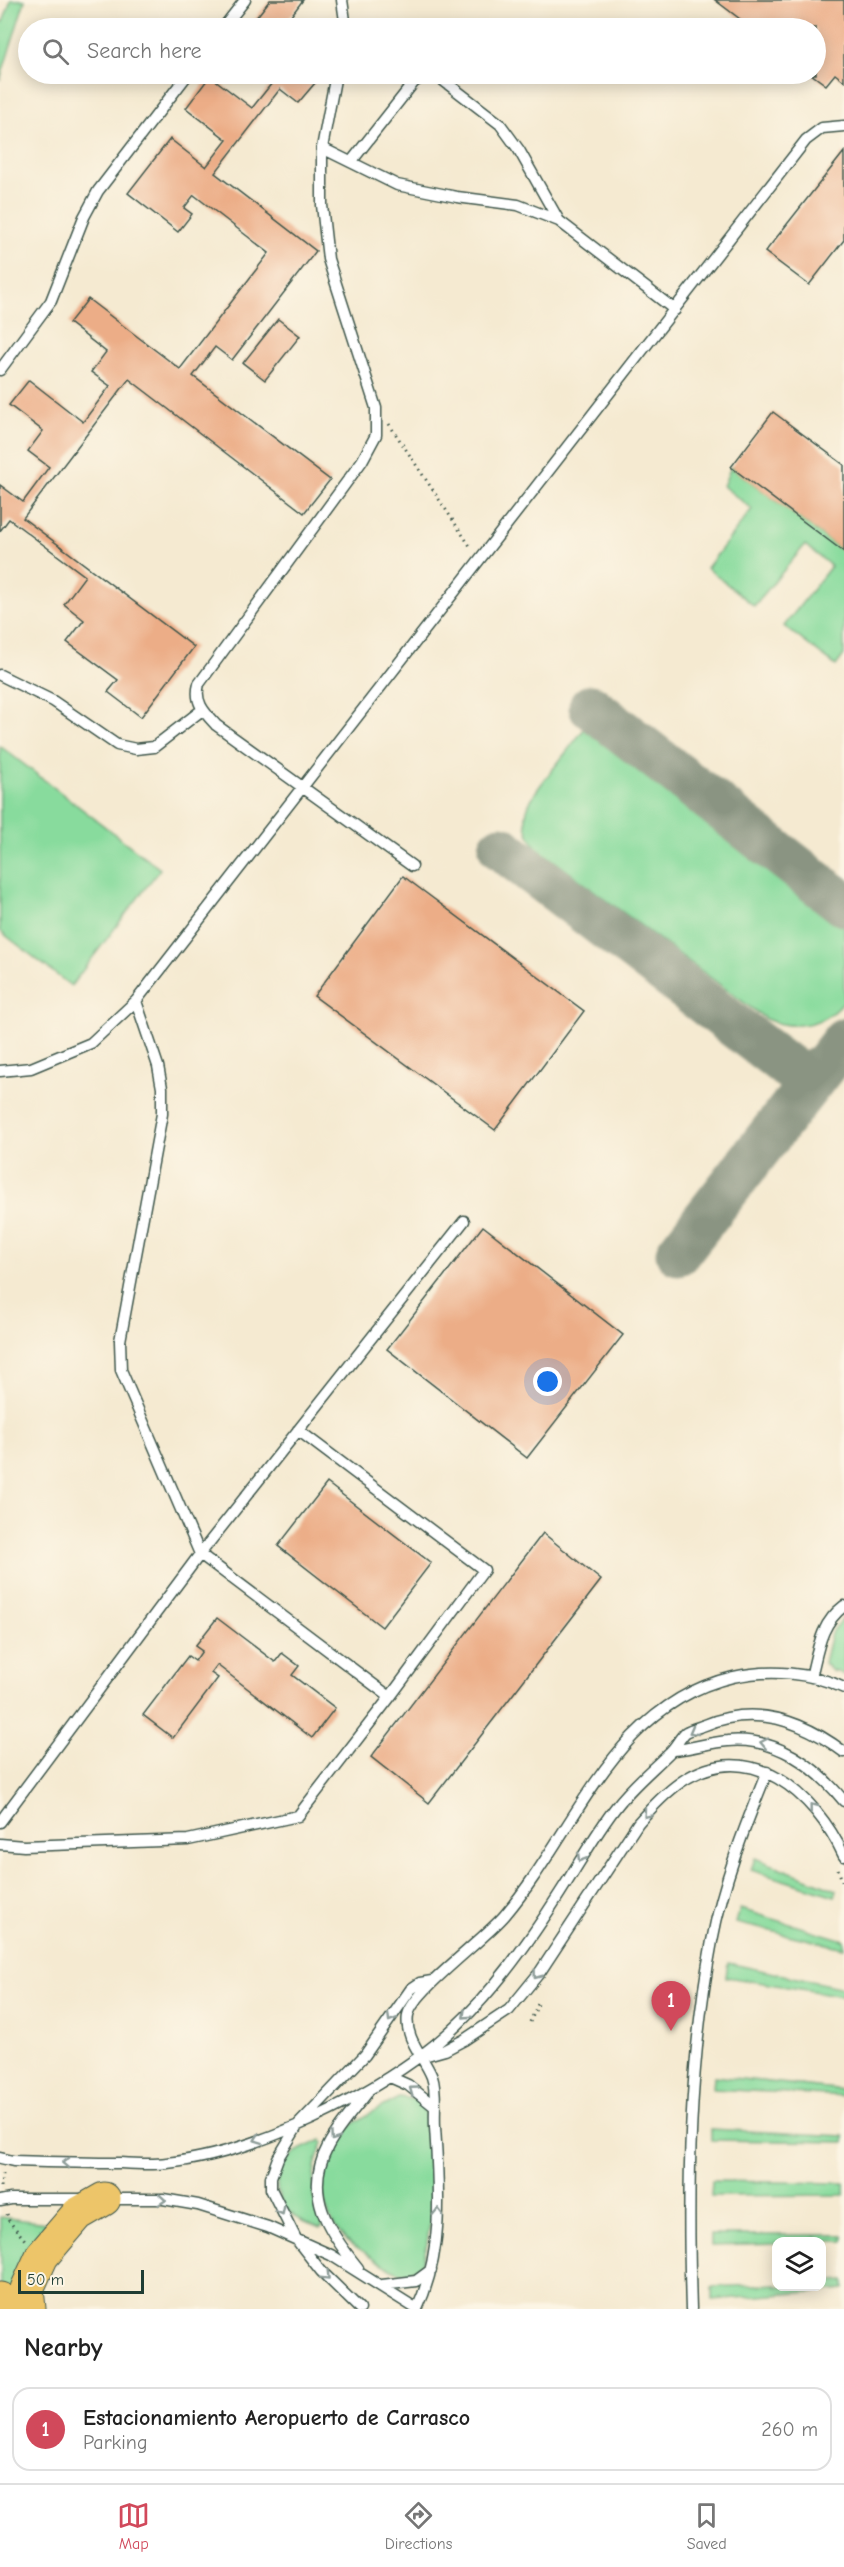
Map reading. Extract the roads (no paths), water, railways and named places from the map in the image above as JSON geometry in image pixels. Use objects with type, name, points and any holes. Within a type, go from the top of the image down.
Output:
[{"type":"highway","points":[[29,2309],[27,2289],[42,2256],[78,2214],[104,2199]]},
{"type":"highway","points":[[0,2299],[9,2309]]},
{"type":"lane","points":[[231,18],[245,0]]},
{"type":"lane","points":[[342,0],[345,18]]},
{"type":"lane","points":[[0,370],[51,301],[84,217],[98,191],[180,84]]},
{"type":"lane","points":[[334,84],[322,148],[322,205],[328,259],[376,408],[376,435],[362,461],[199,684],[196,694],[202,710],[216,725],[412,866]]},
{"type":"lane","points":[[351,162],[412,84]]},
{"type":"lane","points":[[448,84],[500,124],[519,150],[559,220]]},
{"type":"lane","points":[[0,1071],[31,1068],[91,1043],[136,1001],[305,787],[479,559],[806,140],[822,128],[844,126]]},
{"type":"lane","points":[[322,148],[397,185],[457,197],[518,205],[559,220],[675,310]]},
{"type":"lane","points":[[0,675],[53,700],[117,745],[136,749],[154,747],[202,710]]},
{"type":"lane","points":[[136,1001],[143,1028],[158,1066],[162,1088],[162,1114],[120,1341],[121,1370],[200,1554],[390,1697]]},
{"type":"lane","points":[[0,1822],[200,1554],[464,1221]]},
{"type":"lane","points":[[0,1844],[24,1846],[188,1840],[298,1816],[484,1570],[298,1430]]},
{"type":"lane","points":[[811,1677],[822,1633],[829,1620],[844,1606]]},
{"type":"lane","points":[[0,2201],[11,2199],[163,2199],[198,2205],[268,2227],[331,2254],[417,2309],[431,2270],[438,2230],[440,2180],[432,2078],[420,2057],[408,2025],[411,2007],[432,1981],[476,1945],[505,1916],[606,1767],[639,1727],[683,1695],[715,1681],[748,1674],[778,1672],[811,1677],[844,1688]]},
{"type":"lane","points":[[0,2158],[13,2161],[164,2164],[201,2158],[298,2125],[369,2090],[420,2057],[474,2007],[516,1957],[618,1804],[639,1780],[673,1750],[686,1732],[713,1721],[741,1715],[764,1716],[792,1722],[822,1736],[844,1752]]},
{"type":"lane","points":[[673,1750],[692,1749],[727,1741],[771,1744],[812,1769],[829,1783],[844,1801]]},
{"type":"lane","points":[[420,2057],[445,2050],[464,2040],[508,2010],[540,1972],[638,1823],[658,1801],[681,1782],[714,1767],[734,1764],[767,1772],[804,1796],[821,1816],[844,1856]]},
{"type":"lane","points":[[692,2309],[690,2160],[696,2053],[718,1913],[742,1833],[767,1772]]},
{"type":"lane","points":[[360,2309],[321,2271],[296,2239],[271,2189],[271,2176],[278,2158],[298,2125],[365,2055],[411,1989],[420,1983],[432,1981]]},
{"type":"lane","points":[[390,2077],[408,2085],[434,2106]]},
{"type":"lane","points":[[363,2275],[336,2241],[324,2220],[319,2198],[319,2172],[328,2146],[369,2090]]},
{"type":"lane","points":[[382,2285],[416,2281],[431,2270]]},
{"type":"place","name":"Estacionamiento Aeropuerto de Carrasco","points":[[671,2031]]}]
